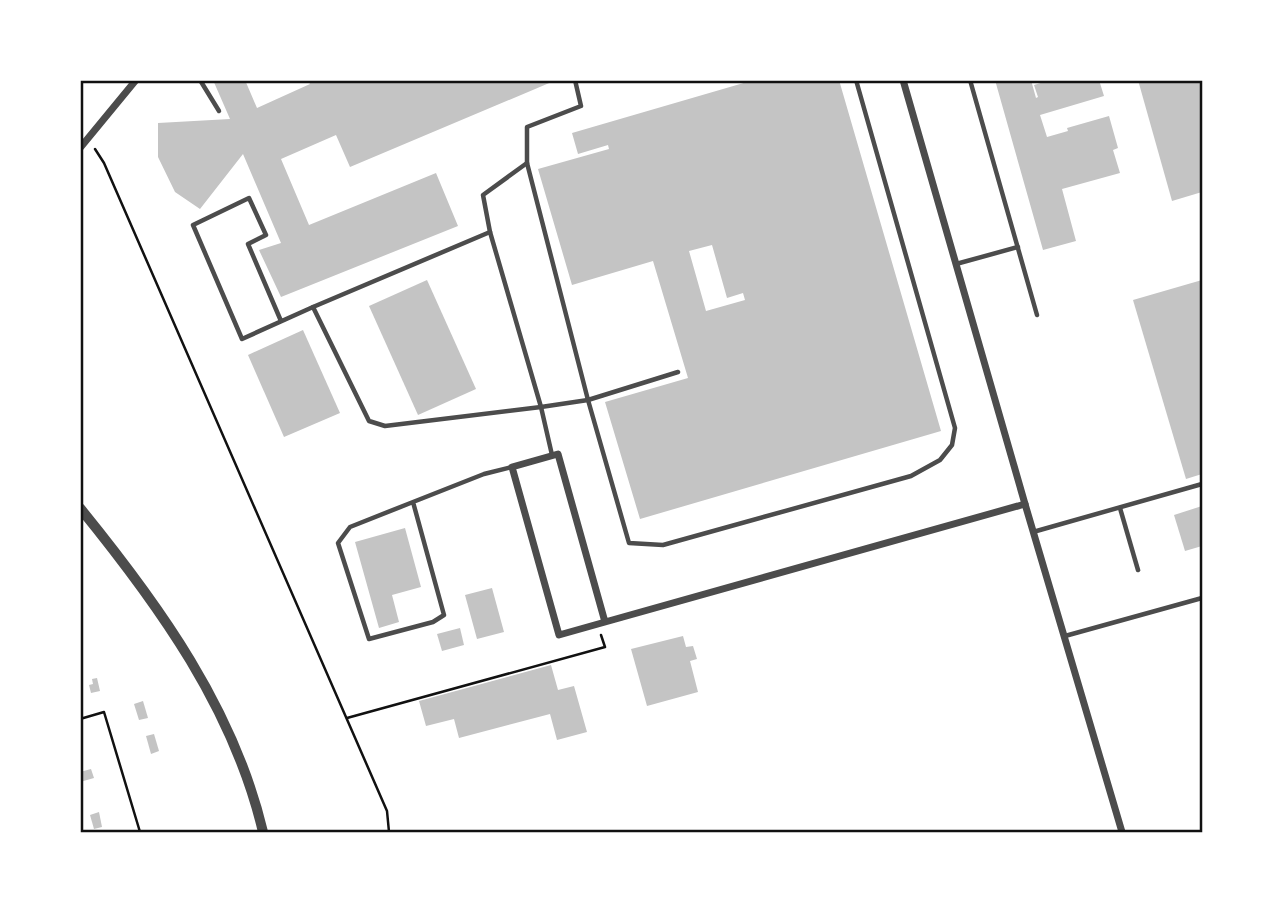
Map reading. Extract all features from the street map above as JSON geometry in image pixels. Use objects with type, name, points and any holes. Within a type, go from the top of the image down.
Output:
[{"type":"street","points":[[80,148],[136,80]]},
{"type":"street","points":[[904,80],[1033,533],[1122,832]]},
{"type":"street","points":[[602,623],[558,454],[512,467],[559,635],[602,623],[1025,504]]},
{"type":"street","points":[[80,508],[161,614],[192,664],[221,716],[244,772],[263,832]]},
{"type":"lane","points":[[200,80],[219,111]]},
{"type":"lane","points":[[575,80],[581,106],[527,127],[527,163],[588,400],[629,543],[663,545],[911,476],[940,460],[952,444],[955,428],[856,80]]},
{"type":"lane","points":[[970,80],[1037,315]]},
{"type":"lane","points":[[527,163],[483,195],[490,232],[541,407],[552,455]]},
{"type":"lane","points":[[281,321],[248,244],[266,235],[249,198],[193,225],[242,339],[490,232]]},
{"type":"lane","points":[[956,264],[1018,247]]},
{"type":"lane","points":[[313,307],[369,421],[385,426],[588,400],[678,372]]},
{"type":"lane","points":[[413,502],[444,615],[433,622],[369,639],[338,543],[351,527],[413,502],[484,474],[512,467]]},
{"type":"lane","points":[[1033,533],[1202,484]]},
{"type":"lane","points":[[1120,508],[1138,570]]},
{"type":"lane","points":[[1064,636],[1202,598]]},
{"type":"path","points":[[88,138],[104,163],[347,718],[387,811],[389,832]]},
{"type":"path","points":[[347,718],[605,647],[602,623]]},
{"type":"path","points":[[80,719],[104,712],[140,832]]},
{"type":"building","points":[[213,80],[245,80],[257,108],[310,84],[308,81],[554,81],[350,167],[336,135],[281,159],[309,225],[436,173],[458,226],[281,297],[259,250],[281,243],[243,154],[200,209],[175,192],[158,157],[158,123],[230,119]]},
{"type":"building","points":[[839,80],[941,431],[640,519],[605,402],[688,378],[653,261],[572,285],[538,169],[609,149],[608,145],[578,154],[572,133],[747,82]],"holes":[[[712,245],[727,298],[743,293],[745,300],[706,311],[689,251]]]},
{"type":"building","points":[[995,80],[1031,80],[1036,98],[1038,97],[1034,85],[1044,82],[1043,80],[1099,80],[1104,96],[1040,115],[1047,137],[1068,131],[1067,128],[1109,116],[1118,148],[1113,150],[1120,173],[1062,189],[1076,241],[1043,250]]},
{"type":"building","points":[[1138,80],[1202,80],[1202,192],[1172,201]]},
{"type":"building","points":[[427,280],[476,389],[418,415],[369,306]]},
{"type":"building","points":[[1202,280],[1202,474],[1186,479],[1133,300]]},
{"type":"building","points":[[303,330],[340,413],[284,437],[248,355]]},
{"type":"building","points":[[1202,506],[1202,546],[1185,551],[1174,515]]},
{"type":"building","points":[[405,528],[421,587],[392,595],[399,622],[379,628],[355,542]]},
{"type":"building","points":[[492,588],[504,632],[477,639],[465,595]]},
{"type":"building","points":[[460,628],[464,645],[442,651],[437,634]]},
{"type":"building","points":[[683,636],[686,647],[693,646],[697,659],[690,661],[698,692],[647,706],[631,649]]},
{"type":"building","points":[[551,665],[558,690],[574,686],[587,732],[557,740],[550,714],[459,738],[454,719],[426,726],[419,701]]},
{"type":"building","points":[[97,678],[100,691],[91,693],[89,685],[93,684],[92,679]]},
{"type":"building","points":[[143,701],[148,718],[139,720],[134,704]]},
{"type":"building","points":[[154,734],[159,751],[151,754],[146,736]]},
{"type":"building","points":[[91,769],[94,778],[80,782],[80,772]]},
{"type":"building","points":[[99,812],[102,827],[94,829],[90,815]]}]
